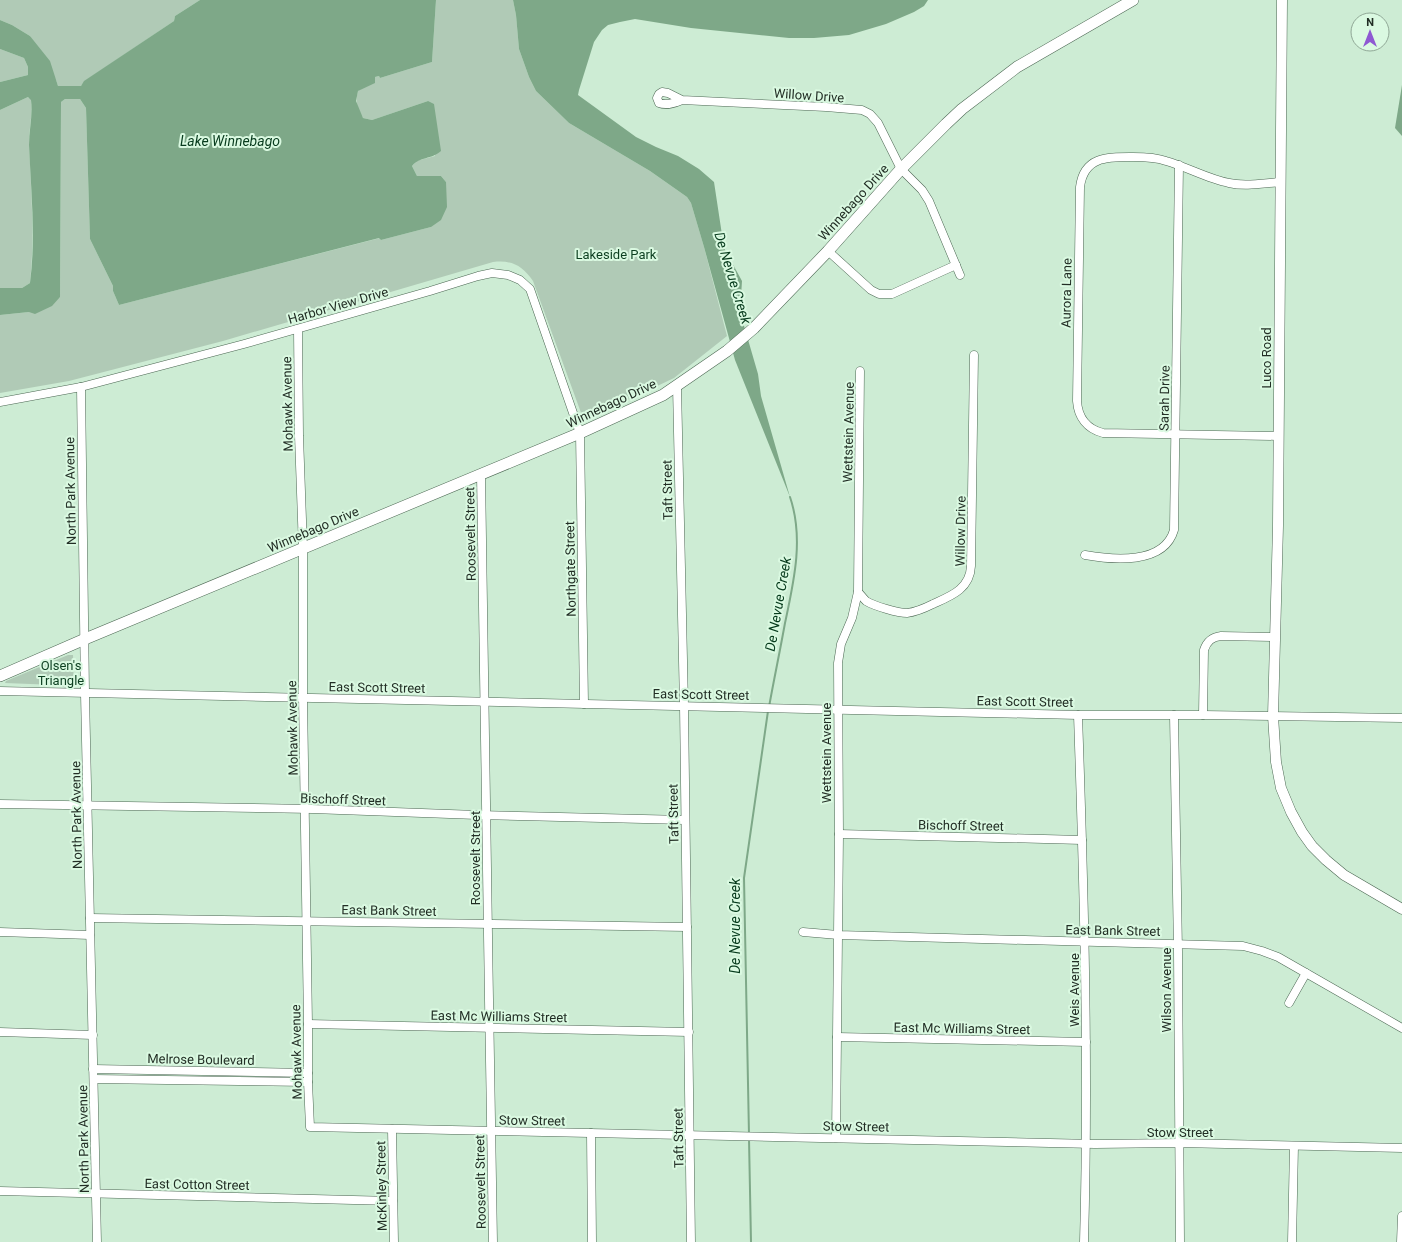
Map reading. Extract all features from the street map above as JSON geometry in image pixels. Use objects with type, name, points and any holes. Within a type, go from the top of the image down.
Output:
[{"type":"main road","name":"Winnebago Drive","points":[[0,676],[84,639],[580,433],[663,395],[727,351],[754,328],[901,170],[962,109],[999,80],[1037,55],[1133,0]]},
{"type":"street","name":"Luco Road","points":[[1282,0],[1276,637],[1273,716],[1275,756],[1280,782],[1291,812],[1302,832],[1318,852],[1339,872],[1402,909]]},
{"type":"street","name":"Willow Drive","points":[[682,100],[862,110],[870,114],[878,123],[901,170]]},
{"type":"street","name":"Aurora Lane","points":[[1278,436],[1103,434],[1090,428],[1081,417],[1077,408],[1077,401],[1080,182],[1086,170],[1100,159],[1110,157],[1148,157],[1179,165],[1220,181],[1233,184],[1281,182]]},
{"type":"street","name":"Sarah Drive","points":[[1085,555],[1108,558],[1135,557],[1154,553],[1168,543],[1173,534],[1176,435],[1179,165]]},
{"type":"street","points":[[901,170],[922,190],[929,201],[960,275]]},
{"type":"street","points":[[828,250],[871,290],[878,294],[892,294],[956,265]]},
{"type":"street","name":"Harbor View Drive","points":[[0,402],[81,387],[237,346],[492,273],[512,276],[520,280],[530,289],[580,433]]},
{"type":"street","name":"Mohawk Avenue","points":[[298,329],[303,548],[303,697],[308,1082],[310,1127]]},
{"type":"street","name":"Willow Drive","points":[[858,592],[865,600],[872,604],[899,612],[911,612],[918,611],[955,594],[963,588],[968,580],[972,566],[974,355]]},
{"type":"street","name":"Wettstein Avenue","points":[[836,1138],[839,834],[838,709],[840,652],[843,639],[852,618],[858,592],[860,371]]},
{"type":"street","name":"Taft Street","points":[[677,386],[684,706],[691,1242]]},
{"type":"street","name":"North Park Avenue","points":[[81,387],[85,694],[97,1242]]},
{"type":"street","name":"Northgate Street","points":[[580,433],[584,704]]},
{"type":"street","name":"Roosevelt Street","points":[[481,474],[493,1242]]},
{"type":"street","points":[[1203,715],[1204,650],[1209,641],[1214,637],[1221,636],[1276,637]]},
{"type":"street","name":"East Scott Street","points":[[0,691],[761,708],[783,707],[1078,715],[1402,718]]},
{"type":"street","name":"Weis Avenue","points":[[1078,715],[1085,941],[1087,1144],[1084,1242]]},
{"type":"street","name":"Wilson Avenue","points":[[1174,715],[1178,943],[1180,1242]]},
{"type":"street","name":"Bischoff Street","points":[[0,804],[305,809],[487,816],[685,820]]},
{"type":"street","name":"Bischoff Street","points":[[839,834],[1082,840]]},
{"type":"street","name":"East Bank Street","points":[[90,918],[687,927]]},
{"type":"street","points":[[0,932],[90,935]]},
{"type":"street","name":"East Bank Street","points":[[803,932],[838,935],[1178,943],[1250,947],[1271,954],[1402,1028]]},
{"type":"street","points":[[1289,1003],[1306,973]]},
{"type":"street","name":"East Mc Williams Street","points":[[308,1024],[688,1032]]},
{"type":"street","points":[[0,1032],[93,1035]]},
{"type":"street","name":"East Mc Williams Street","points":[[837,1036],[1086,1042]]},
{"type":"street","name":"Melrose Boulevard","points":[[93,1069],[308,1073]]},
{"type":"street","name":"Melrose Boulevard","points":[[94,1079],[308,1082]]},
{"type":"street","name":"Stow Street","points":[[310,1127],[1087,1144],[1179,1143],[1402,1148]]},
{"type":"street","name":"McKinley Street","points":[[392,1129],[394,1242]]},
{"type":"street","points":[[590,1133],[592,1242]]},
{"type":"street","points":[[1292,1242],[1294,1146]]},
{"type":"street","name":"East Cotton Street","points":[[0,1191],[393,1201]]},
{"type":"street","points":[[1401,1242],[1402,1216]]},
{"type":"green space","points":[[0,0],[200,0],[175,16],[174,21],[85,81],[81,86],[58,86],[30,36],[12,25],[0,20]]},
{"type":"green space","name":"Lakeside Park","points":[[436,0],[513,0],[519,49],[529,77],[536,91],[569,123],[650,171],[687,197],[691,203],[704,247],[727,336],[674,378],[584,421],[533,281],[521,267],[506,262],[493,262],[223,341],[69,381],[0,393],[0,315],[29,312],[60,297],[61,102],[65,99],[80,99],[86,108],[90,239],[113,286],[113,291],[119,305],[380,238],[381,240],[431,227],[446,182],[441,176],[417,176],[412,166],[416,161],[435,156],[428,101],[372,120],[363,118],[358,108],[357,99],[358,91],[374,80],[375,77],[379,76],[380,78],[432,62]]},
{"type":"green space","points":[[0,49],[24,58],[28,67],[28,75],[0,82]]},
{"type":"green space","points":[[28,97],[31,99],[29,142],[32,195],[30,283],[22,288],[0,288],[0,110]]},
{"type":"green space","name":"Olsen's Triangle","points":[[68,655],[73,655],[74,689],[56,685],[5,683],[6,681]]},
{"type":"water","name":"Lake Winnebago","points":[[200,0],[436,0],[432,62],[380,78],[379,76],[375,77],[375,83],[358,91],[356,101],[363,118],[372,120],[428,101],[434,104],[441,151],[433,156],[418,161],[412,166],[417,176],[441,176],[446,182],[447,207],[441,220],[431,227],[381,240],[379,238],[119,305],[113,291],[113,286],[90,239],[86,108],[80,99],[65,99],[61,102],[60,297],[52,306],[35,314],[29,312],[0,315],[0,288],[22,288],[30,283],[33,232],[29,145],[32,111],[31,100],[28,97],[0,110],[0,82],[28,75],[28,67],[24,58],[0,49],[0,20],[12,25],[30,36],[50,61],[58,86],[81,86],[84,81],[174,21],[175,16]]},
{"type":"water","points":[[513,0],[928,0],[924,6],[914,12],[886,24],[849,35],[814,38],[789,38],[691,28],[635,19],[608,25],[602,30],[594,42],[579,90],[578,95],[636,137],[678,156],[699,169],[714,182],[724,248],[742,281],[740,312],[758,374],[761,396],[790,497],[735,360],[691,203],[687,197],[650,171],[569,123],[536,91],[529,77],[519,49]]},
{"type":"water","points":[[1402,85],[1402,136],[1395,128]]},
{"type":"waterway","name":"De Nevue Creek","points":[[769,707],[792,591],[796,560],[796,528],[790,497]]},
{"type":"waterway","name":"De Nevue Creek","points":[[749,1135],[744,878],[768,711]]},
{"type":"waterway","name":"De Nevue Creek","points":[[749,1139],[751,1242]]}]
